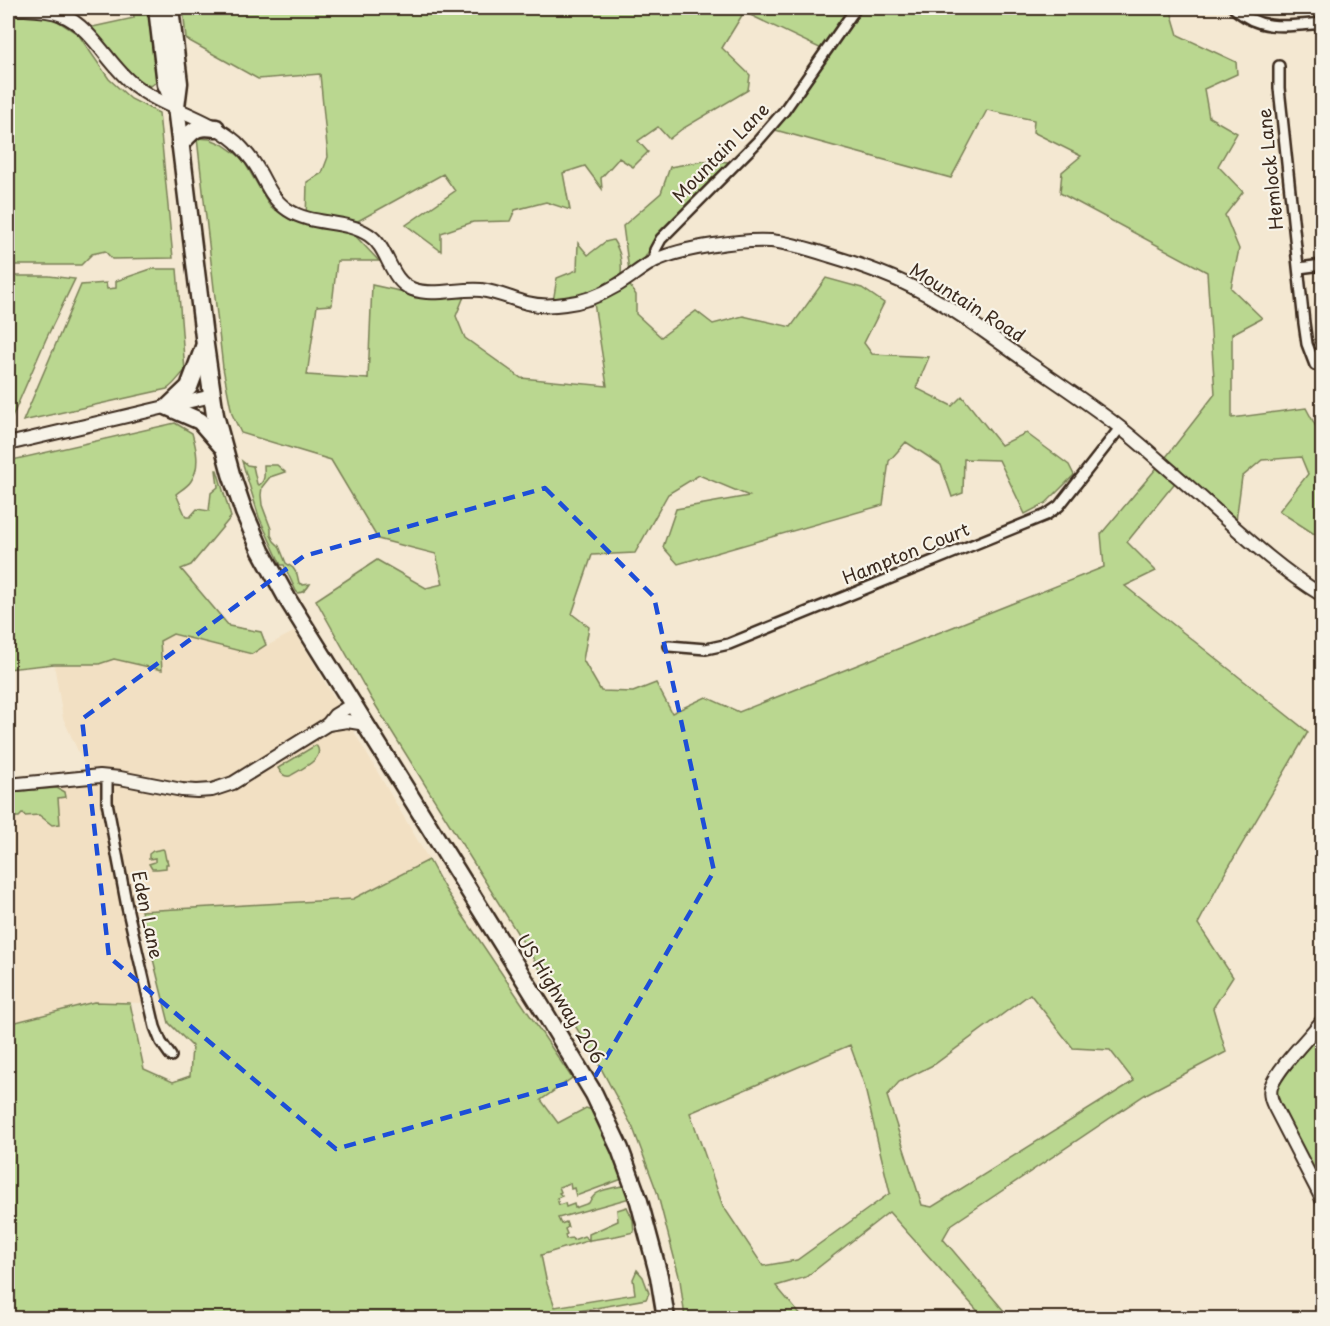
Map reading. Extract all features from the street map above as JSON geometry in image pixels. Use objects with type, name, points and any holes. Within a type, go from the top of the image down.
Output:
[{"type":"highway","points":[[157,8],[166,84],[176,107]]},
{"type":"highway","points":[[170,8],[179,83],[176,107]]},
{"type":"highway","name":"US Highway 206","points":[[176,107],[212,396],[224,448],[238,493],[261,551],[288,600],[578,1066],[603,1112],[620,1149],[639,1201],[655,1258],[666,1318]]},
{"type":"highway","points":[[180,144],[196,129],[216,128]]},
{"type":"highway","points":[[204,345],[189,387],[168,407],[200,421],[224,448]]},
{"type":"street","name":"Mountain Road","points":[[8,8],[53,12],[73,21],[134,85],[216,128],[232,139],[258,169],[266,187],[283,207],[299,216],[346,225],[371,236],[379,244],[399,280],[414,290],[481,290],[532,304],[551,306],[568,304],[608,291],[665,256],[733,243],[765,241],[808,249],[896,279],[944,305],[1083,400],[1181,479],[1252,543],[1293,576],[1323,595]]},
{"type":"street","name":"Mountain Lane","points":[[655,261],[655,250],[661,239],[758,141],[784,111],[856,8]]},
{"type":"street","points":[[1234,8],[1251,20],[1265,25],[1323,23]]},
{"type":"street","name":"Hemlock Lane","points":[[1279,66],[1279,88],[1307,344],[1315,365]]},
{"type":"street","points":[[1299,268],[1323,266]]},
{"type":"street","points":[[8,444],[212,396]]},
{"type":"street","name":"Hampton Court","points":[[669,646],[706,649],[729,644],[1046,515],[1059,506],[1120,428]]},
{"type":"street","points":[[8,784],[107,776],[187,791],[218,788],[230,785],[248,775],[328,724],[335,715],[353,704]]},
{"type":"street","points":[[328,724],[347,721],[366,724]]},
{"type":"street","name":"Eden Lane","points":[[107,776],[107,802],[127,907],[155,1027],[171,1056]]},
{"type":"street","points":[[1323,1021],[1279,1073],[1272,1084],[1270,1093],[1274,1106],[1323,1199]]},
{"type":"highlighted area","points":[[545,488],[654,597],[714,871],[596,1075],[336,1149],[109,957],[82,719],[304,556]]},
{"type":"shaded area","points":[[295,631],[429,860],[353,899],[122,912],[146,1003],[94,1002],[8,1024],[8,789],[91,780],[63,718],[54,664],[99,664],[114,659],[162,670],[160,641],[173,634],[252,654]]},
{"type":"green space","points":[[133,8],[151,8],[157,81],[151,86],[135,78],[126,70],[88,28],[134,18]]},
{"type":"green space","points":[[183,8],[1170,8],[1178,35],[1236,62],[1237,74],[1204,89],[1209,117],[1237,133],[1218,166],[1243,192],[1225,215],[1239,249],[1231,288],[1262,318],[1232,334],[1232,418],[1306,408],[1322,438],[1322,539],[1279,511],[1308,474],[1301,457],[1262,460],[1242,477],[1235,528],[1178,479],[1127,542],[1156,571],[1125,586],[1308,732],[1225,873],[1198,924],[1233,977],[1213,1008],[1226,1052],[1146,1094],[951,1225],[943,1239],[1010,1318],[984,1318],[889,1212],[806,1277],[776,1286],[803,1318],[685,1318],[680,1280],[657,1192],[633,1128],[597,1061],[371,698],[316,600],[377,560],[426,588],[443,584],[436,554],[378,539],[331,460],[241,433],[232,414],[223,368],[197,138],[210,139],[222,144],[242,158],[271,208],[306,222],[307,182],[322,173],[328,157],[320,74],[258,79],[186,39]],"holes":[[[744,12],[824,50],[768,128],[951,178],[987,110],[1034,120],[1033,132],[1081,156],[1062,172],[1060,193],[1207,272],[1215,394],[1101,534],[1104,567],[739,712],[706,697],[672,713],[656,683],[633,692],[601,691],[583,660],[589,627],[572,614],[592,555],[635,553],[668,494],[699,475],[749,496],[676,509],[663,547],[678,564],[883,505],[889,461],[906,442],[941,465],[952,497],[963,493],[964,459],[999,460],[1025,514],[1046,503],[1074,475],[1069,465],[1026,433],[1001,445],[962,396],[952,406],[916,388],[929,357],[872,354],[864,343],[884,303],[862,288],[826,278],[791,327],[743,316],[713,324],[696,311],[661,337],[636,314],[636,295],[629,284],[594,303],[607,386],[521,378],[465,338],[456,316],[465,294],[427,297],[372,285],[368,379],[307,375],[317,306],[332,305],[337,261],[379,261],[347,227],[443,174],[455,191],[406,225],[441,251],[441,233],[473,222],[510,221],[515,210],[546,202],[570,210],[563,173],[585,166],[602,189],[601,178],[619,158],[633,167],[648,152],[638,141],[658,127],[669,139],[748,90],[750,75],[722,48]],[[1030,994],[1073,1048],[1110,1050],[1134,1081],[932,1207],[922,1205],[887,1096],[899,1082],[935,1064]],[[850,1045],[864,1084],[890,1193],[797,1260],[763,1266],[723,1206],[690,1113]]]},
{"type":"green space","points":[[8,12],[53,18],[78,34],[109,79],[131,99],[159,113],[173,258],[112,259],[105,251],[92,254],[81,265],[8,265]]},
{"type":"green space","points":[[704,161],[731,162],[658,234],[642,263],[629,271],[623,226],[661,193],[670,167]]},
{"type":"green space","points":[[613,240],[620,257],[621,275],[588,292],[553,302],[557,278],[577,270],[578,243],[588,255],[605,242]]},
{"type":"green space","points":[[151,269],[177,269],[185,371],[167,389],[23,421],[81,285],[106,283],[107,289],[116,288],[116,281]]},
{"type":"green space","points":[[8,276],[49,276],[75,279],[8,423]]},
{"type":"green space","points":[[175,423],[192,433],[196,451],[197,463],[194,475],[188,485],[176,494],[186,517],[190,517],[197,509],[209,511],[211,493],[218,487],[217,470],[231,517],[191,565],[181,569],[229,626],[261,632],[266,645],[252,654],[173,634],[160,641],[162,670],[114,659],[99,664],[54,664],[8,669],[8,461]]},
{"type":"green space","points":[[242,461],[253,466],[259,485],[264,479],[264,465],[277,465],[285,472],[270,477],[262,487],[262,505],[271,535],[279,546],[286,563],[297,574],[299,583],[310,584],[302,592],[296,591],[284,565],[281,565],[259,517]]},
{"type":"green space","points":[[316,745],[318,755],[311,763],[290,776],[281,773],[278,768]]},
{"type":"green space","points":[[57,788],[64,792],[65,797],[58,798],[60,824],[52,825],[39,815],[25,816],[23,813],[8,821],[8,792]]},
{"type":"green space","points":[[163,849],[168,864],[166,868],[152,869],[149,864],[155,862],[155,858],[149,859],[149,854]]},
{"type":"green space","points":[[429,860],[445,889],[572,1078],[541,1100],[558,1123],[586,1108],[592,1110],[619,1159],[625,1178],[576,1196],[570,1183],[559,1187],[561,1192],[559,1193],[562,1196],[557,1198],[559,1205],[565,1203],[566,1207],[574,1204],[575,1208],[589,1203],[600,1192],[628,1185],[630,1198],[558,1218],[561,1224],[566,1222],[568,1227],[565,1229],[566,1239],[572,1238],[573,1240],[584,1236],[589,1240],[589,1234],[618,1221],[617,1210],[627,1207],[633,1220],[634,1232],[590,1240],[541,1255],[555,1307],[635,1294],[633,1279],[637,1270],[643,1277],[649,1293],[646,1299],[562,1314],[563,1318],[8,1318],[8,1024],[94,1002],[130,1003],[144,1069],[173,1082],[190,1076],[192,1046],[169,1023],[141,911],[353,899]]},
{"type":"green space","points":[[1322,1031],[1322,1188],[1275,1094],[1281,1079]]}]
